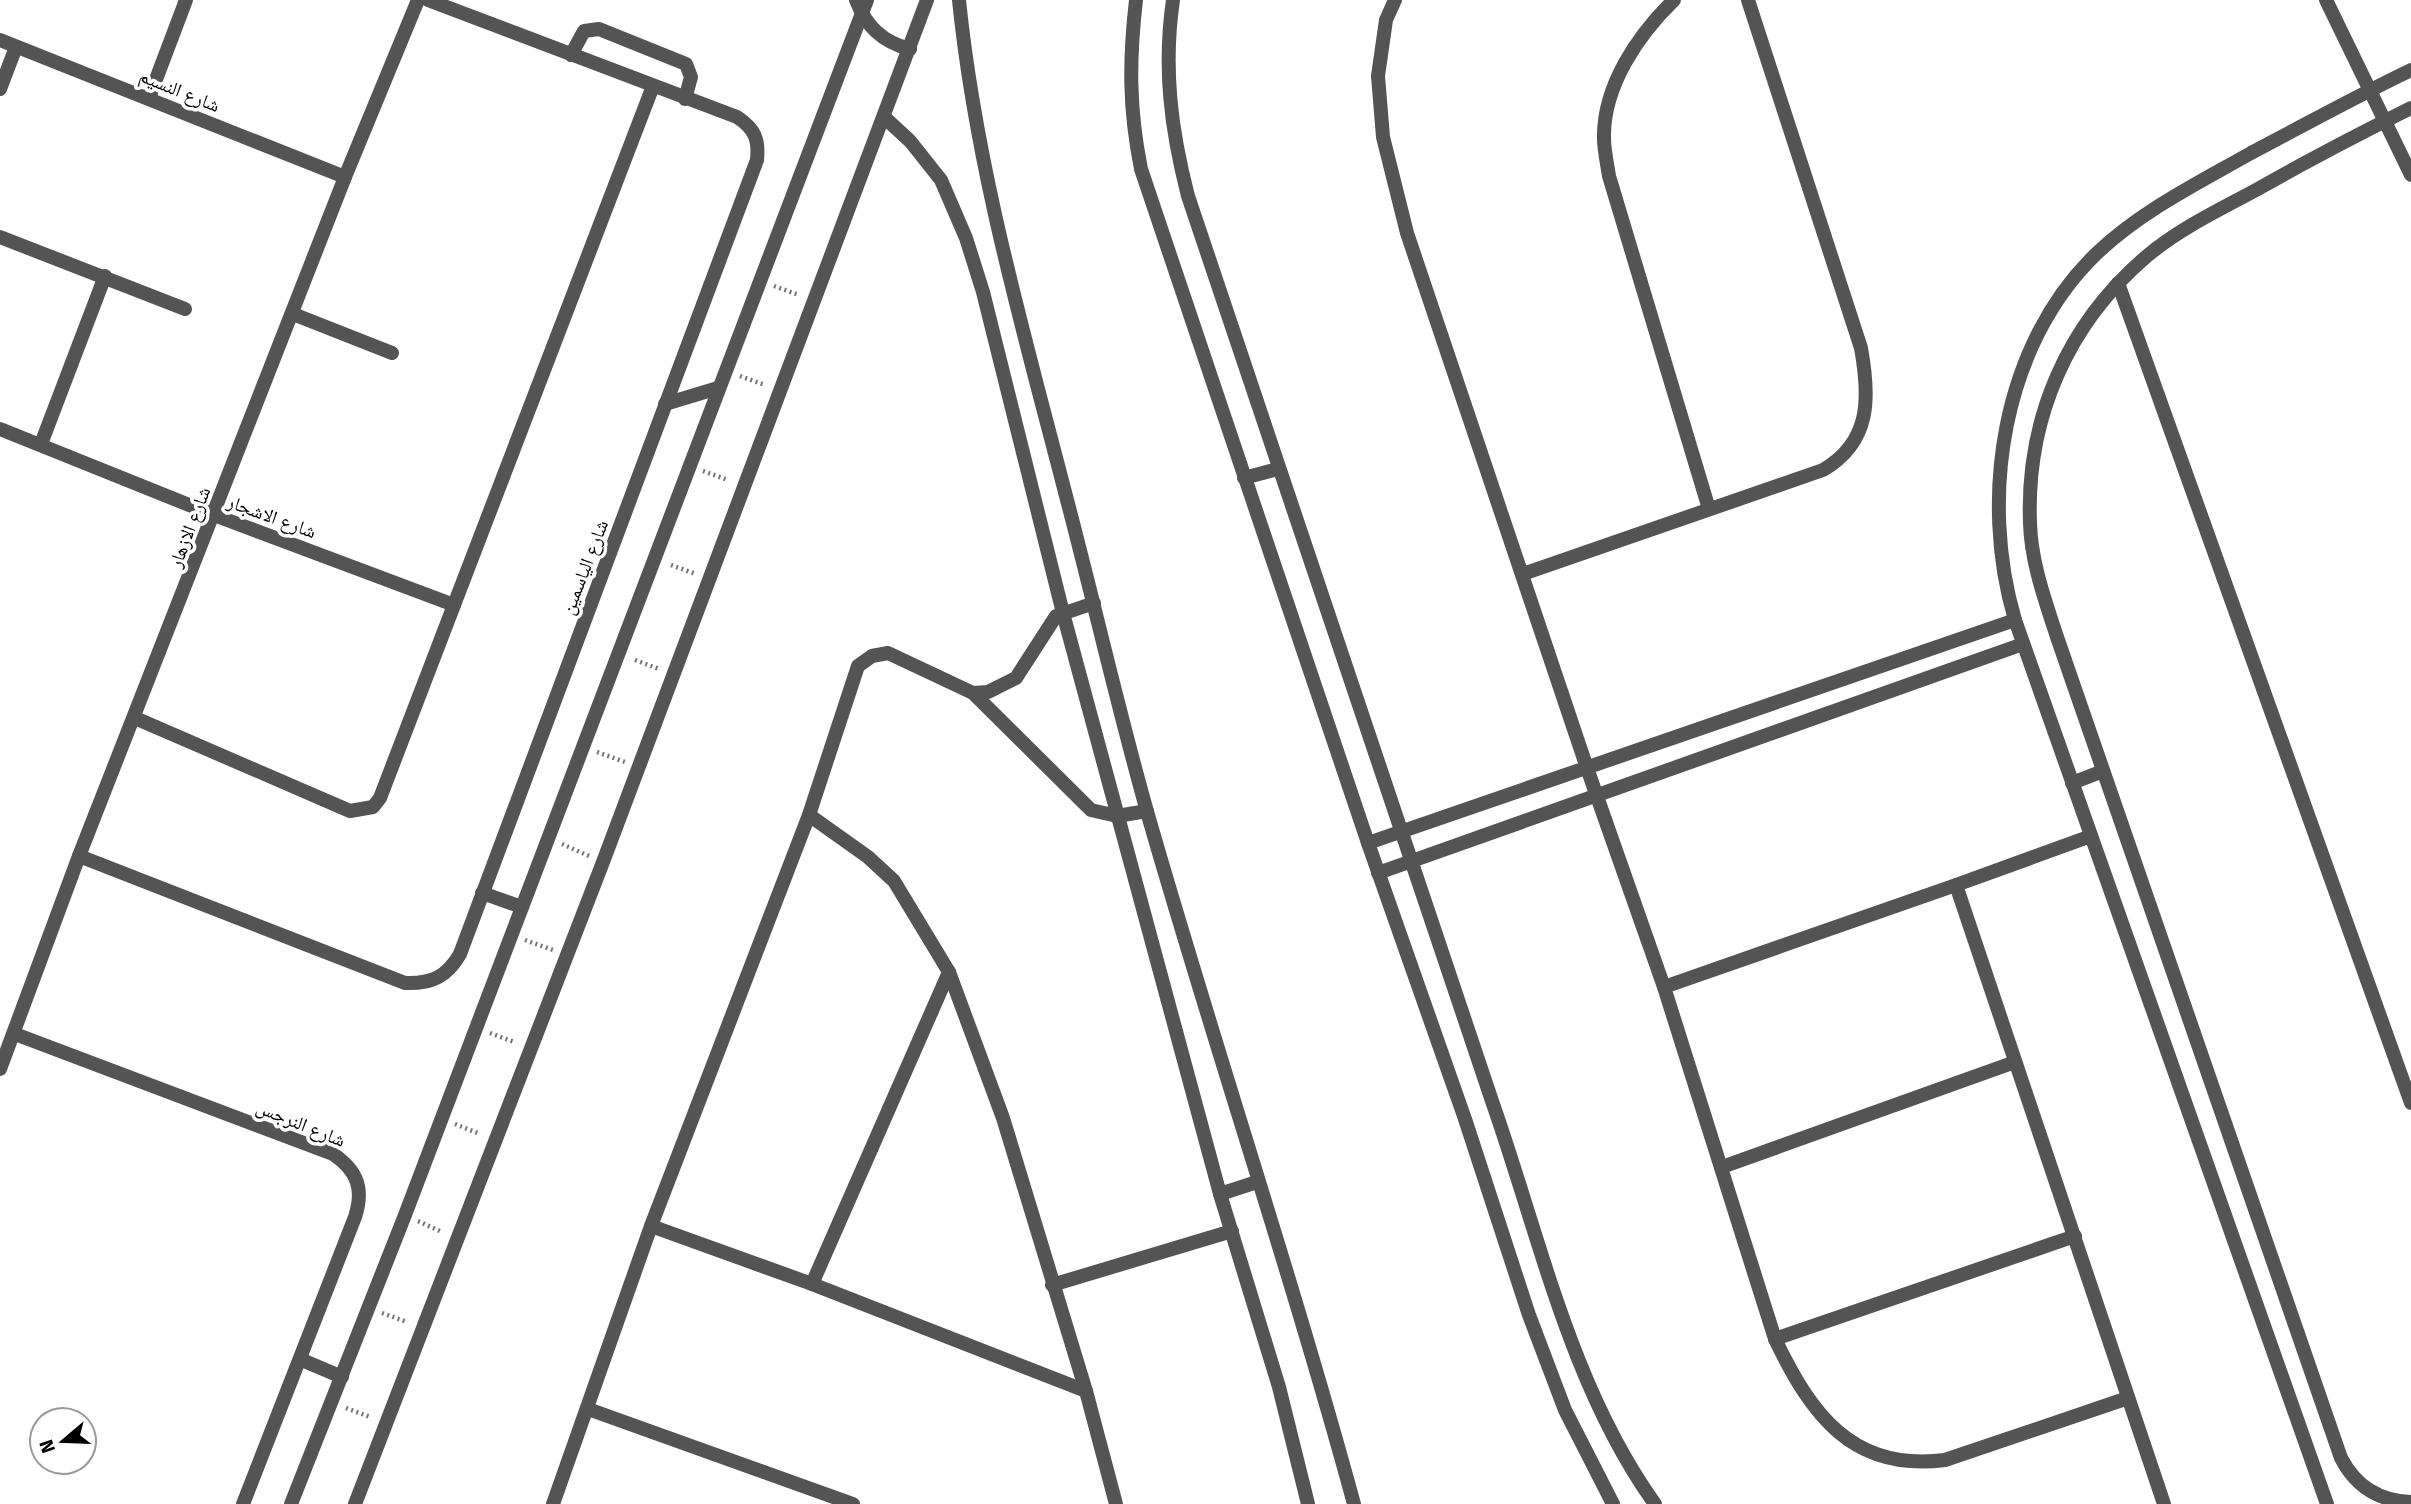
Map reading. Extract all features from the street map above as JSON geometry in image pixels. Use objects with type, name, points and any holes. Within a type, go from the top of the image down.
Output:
[{"type":"street","points":[[149,98],[186,0]]},
{"type":"street","name":"شارع الازهار","points":[[0,1069],[9,1036],[79,856],[345,177],[418,0]]},
{"type":"street","name":"شارع الياسمين","points":[[79,856],[405,983],[435,980],[454,965],[757,160],[758,142],[751,127],[737,117],[428,0]]},
{"type":"street","points":[[856,0],[862,16],[880,37],[910,48]]},
{"type":"street","points":[[291,1504],[405,1216],[867,0]]},
{"type":"street","points":[[355,1504],[603,862],[927,0]]},
{"type":"street","points":[[959,0],[966,64],[1008,274],[1147,811],[1257,1182],[1317,1368],[1354,1504]]},
{"type":"street","points":[[1136,0],[1129,79],[1132,127],[1140,169],[1367,844],[1465,1119],[1533,1326],[1564,1410],[1609,1502]]},
{"type":"street","points":[[1173,0],[1168,35],[1168,89],[1174,141],[1188,196],[1408,862],[1584,1371],[1607,1427],[1655,1504]]},
{"type":"street","points":[[1395,0],[1386,20],[1378,76],[1382,138],[1407,233],[1587,768],[1664,987],[1775,1339],[1797,1384],[1819,1416],[1847,1440],[1875,1455],[1921,1463],[1945,1460],[2128,1398]]},
{"type":"street","points":[[1674,0],[1654,19],[1626,61],[1610,96],[1604,136],[1609,176],[1709,509]]},
{"type":"street","points":[[1523,574],[1823,470],[1842,459],[1853,446],[1862,425],[1867,377],[1861,348],[1748,0]]},
{"type":"street","points":[[2326,0],[2411,175]]},
{"type":"street","points":[[572,55],[584,31],[599,29],[686,64],[691,78],[685,99]]},
{"type":"street","name":"شارع النسيم","points":[[0,40],[345,177]]},
{"type":"street","points":[[0,89],[16,47]]},
{"type":"street","points":[[2327,1504],[2015,620],[2002,562],[1999,473],[2006,429],[2017,388],[2036,341],[2053,311],[2095,255],[2158,206],[2411,70]]},
{"type":"street","points":[[135,718],[350,811],[373,807],[380,798],[653,86]]},
{"type":"street","points":[[2411,108],[2195,224],[2149,255],[2118,283],[2090,316],[2051,386],[2037,432],[2031,474],[2030,525],[2038,572],[2103,771],[2341,1458],[2354,1480],[2374,1494],[2411,1502]]},
{"type":"street","points":[[884,117],[911,141],[941,180],[966,239],[983,292],[1117,816],[1220,1194],[1279,1387],[1308,1504]]},
{"type":"street","points":[[0,237],[185,309]]},
{"type":"street","points":[[41,444],[105,276]]},
{"type":"street","points":[[2118,283],[2411,1102]]},
{"type":"street","points":[[293,314],[392,353]]},
{"type":"street","points":[[665,404],[718,388]]},
{"type":"street","name":"شارع الاشجار","points":[[0,429],[214,515],[454,605]]},
{"type":"street","points":[[1244,478],[1278,469]]},
{"type":"street","points":[[972,693],[996,690],[1016,678],[1051,621],[1063,613],[1094,603]]},
{"type":"street","points":[[1367,844],[2015,620]]},
{"type":"street","points":[[1378,873],[1596,793],[2023,644]]},
{"type":"street","points":[[553,1504],[651,1226],[809,815],[858,666],[865,660],[888,653],[972,693],[1080,801],[1104,815],[1117,816],[1147,811]]},
{"type":"street","points":[[2072,783],[2103,771]]},
{"type":"street","points":[[809,815],[868,857],[894,881],[949,972],[1003,1118],[1086,1391],[1116,1504]]},
{"type":"street","points":[[1664,987],[2091,836]]},
{"type":"street","points":[[1956,885],[2164,1504]]},
{"type":"street","points":[[482,892],[522,908]]},
{"type":"street","points":[[812,1284],[949,972]]},
{"type":"street","name":"شارع النرجس","points":[[9,1036],[333,1154],[346,1162],[360,1188],[358,1208],[302,1360],[243,1504]]},
{"type":"street","points":[[1722,1167],[2015,1062]]},
{"type":"street","points":[[1220,1194],[1257,1182]]},
{"type":"street","points":[[651,1226],[812,1284],[1086,1391]]},
{"type":"street","points":[[1052,1285],[1231,1231]]},
{"type":"street","points":[[1775,1339],[2075,1236]]},
{"type":"street","points":[[302,1360],[342,1377]]},
{"type":"street","points":[[587,1409],[853,1504]]},
{"type":"path","points":[[760,281],[814,300]]},
{"type":"path","points":[[726,372],[779,390]]},
{"type":"path","points":[[690,466],[743,486]]},
{"type":"path","points":[[654,558],[708,579]]},
{"type":"path","points":[[618,654],[672,674]]},
{"type":"path","points":[[583,747],[638,767]]},
{"type":"path","points":[[548,838],[603,862]]},
{"type":"path","points":[[512,934],[567,956]]},
{"type":"path","points":[[476,1028],[531,1049]]},
{"type":"path","points":[[441,1119],[496,1140]]},
{"type":"path","points":[[405,1216],[457,1238]]},
{"type":"path","points":[[369,1308],[422,1328]]},
{"type":"path","points":[[332,1403],[386,1422]]}]
